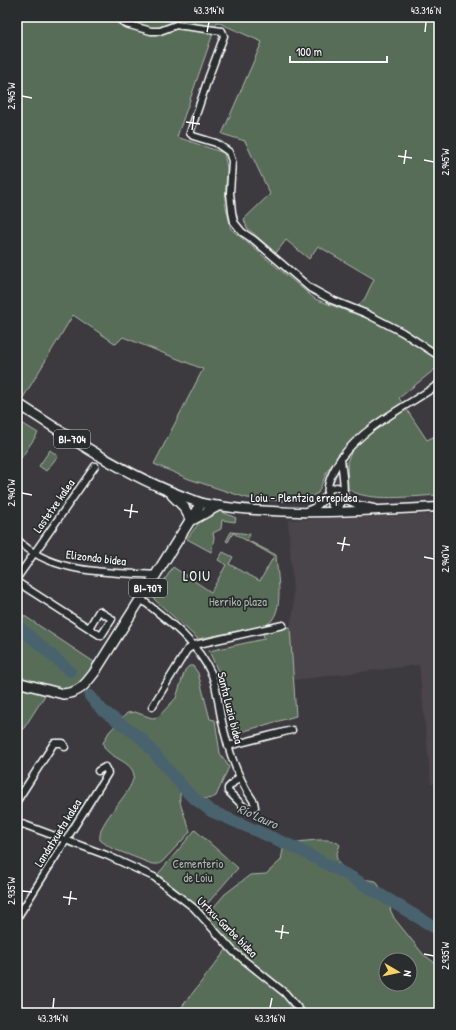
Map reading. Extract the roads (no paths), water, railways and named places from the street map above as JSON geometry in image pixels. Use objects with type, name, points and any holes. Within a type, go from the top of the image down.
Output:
[{"type":"main road","name":"Loiu - Plentzia errepidea","points":[[17,403],[82,445],[128,472],[168,491],[201,503],[261,511],[303,512],[439,507]]},
{"type":"main road","points":[[168,491],[184,507],[190,521],[200,514],[218,506]]},
{"type":"main road","name":"BI-707","points":[[17,682],[46,691],[71,694],[81,689],[94,674],[201,503]]},
{"type":"street","points":[[116,17],[126,24],[152,31],[160,31],[176,26],[222,31],[224,36],[223,43],[209,76],[190,133],[193,136],[216,143],[229,152],[232,161],[230,193],[232,212],[238,227],[310,288],[332,300],[368,314],[395,328],[439,356]]},
{"type":"street","points":[[341,458],[344,493],[342,506],[336,511],[329,504],[327,494],[328,483],[341,458],[348,448],[381,422],[439,384]]},
{"type":"street","name":"Lastetxe kalea","points":[[17,578],[95,466]]},
{"type":"street","points":[[303,512],[318,507],[330,489],[337,487],[344,493],[347,500],[358,505],[384,510]]},
{"type":"street","name":"Elizondo bidea","points":[[17,539],[35,552],[60,565],[76,568],[157,575]]},
{"type":"street","points":[[17,582],[89,628]]},
{"type":"street","name":"Santa Luzia bidea","points":[[141,599],[194,645],[212,676],[228,746],[239,777],[254,802],[255,807],[252,809],[247,810],[228,791],[228,788],[239,777]]},
{"type":"street","points":[[152,707],[188,650],[194,645],[283,625]]},
{"type":"street","points":[[228,746],[292,730]]},
{"type":"street","points":[[17,801],[54,743],[63,743],[65,747]]},
{"type":"street","name":"Landatxueta kalea","points":[[17,918],[108,773],[105,767],[98,771]]},
{"type":"street","name":"Urtxu-Garbe bidea","points":[[17,822],[120,861],[154,876],[194,908],[234,952],[285,993],[302,1013]]},
{"type":"waterway","name":"Río Lauro","points":[[17,625],[70,671]]},
{"type":"waterway","name":"Río Lauro","points":[[90,696],[102,710],[141,738],[190,795],[211,811],[296,848],[351,877],[439,930]]},
{"type":"district","name":"LOIU","points":[[197,576]]},
{"type":"park label","name":"Herriko plaza","points":[[238,602]]},
{"type":"park label","name":"Cementerio de Loiu","points":[[198,871]]}]
